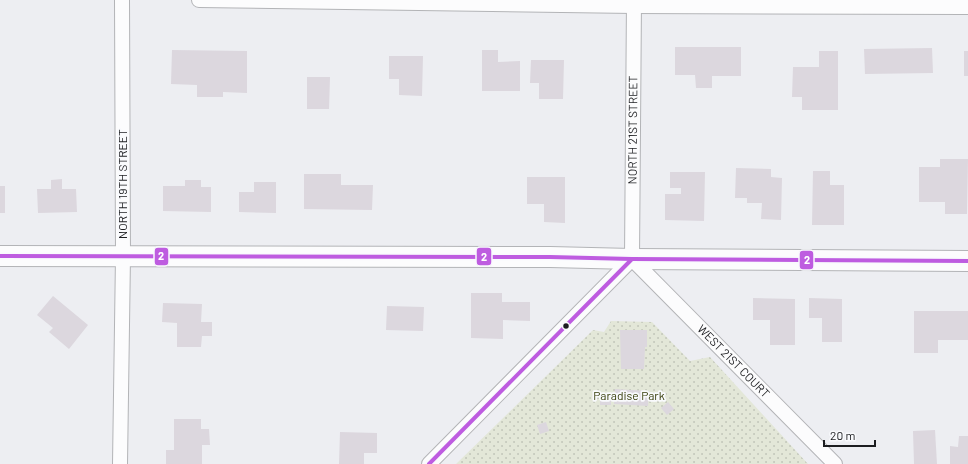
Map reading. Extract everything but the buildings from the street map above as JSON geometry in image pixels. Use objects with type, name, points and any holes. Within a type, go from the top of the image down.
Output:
[{"type":"street","name":"NORTH 19TH STREET","points":[[120,464],[123,256],[122,0]]},
{"type":"street","points":[[199,0],[968,7]]},
{"type":"street","name":"NORTH 21ST STREET","points":[[632,259],[634,3]]},
{"type":"street","points":[[0,256],[550,257],[632,259],[968,261]]},
{"type":"street","points":[[429,464],[632,259]]},
{"type":"street","name":"WEST 21ST COURT","points":[[632,259],[835,464]]},
{"type":"green space","name":"Paradise Park","points":[[611,321],[652,322],[690,361],[710,357],[808,464],[456,464],[593,330],[604,332]]},
{"type":"transit line","name":"2","points":[[0,256],[550,257],[632,259],[968,261]]},
{"type":"transit line","name":"2","points":[[429,464],[632,259]]}]
